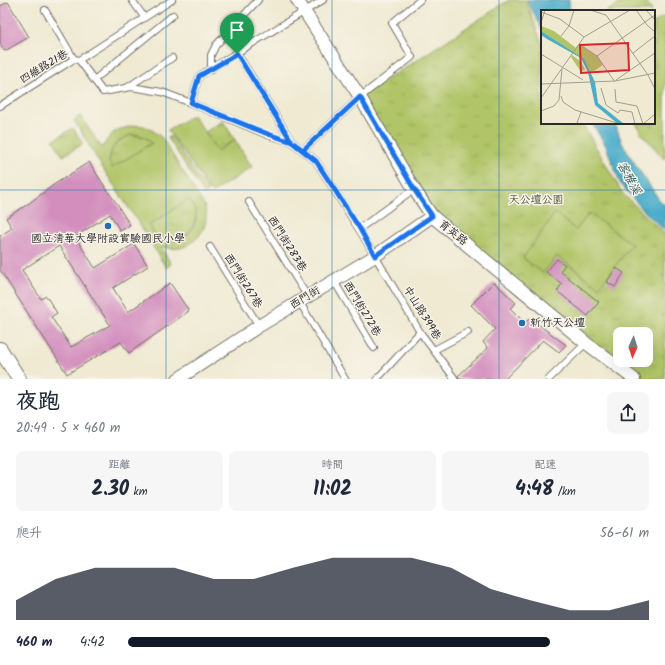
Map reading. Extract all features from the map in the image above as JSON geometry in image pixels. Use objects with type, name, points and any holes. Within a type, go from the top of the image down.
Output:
[{"type":"street","name":"育英路","points":[[297,0],[360,97],[414,189],[432,216],[586,342],[634,379]]},
{"type":"street","name":"西門街","points":[[181,378],[259,326],[375,256],[432,216]]},
{"type":"street","points":[[0,349],[19,379]]},
{"type":"lane","points":[[132,0],[144,17]]},
{"type":"lane","points":[[45,10],[76,59],[172,0]]},
{"type":"lane","points":[[211,70],[211,55],[216,45],[258,0]]},
{"type":"lane","points":[[191,103],[199,76],[323,0]]},
{"type":"lane","points":[[303,150],[360,97],[412,57],[392,23],[420,0]]},
{"type":"lane","points":[[94,80],[173,15]]},
{"type":"lane","points":[[237,54],[292,142]]},
{"type":"lane","points":[[127,87],[172,58]]},
{"type":"lane","name":"四維路21巷","points":[[0,106],[76,59],[103,92],[127,87],[162,92],[292,142]]},
{"type":"lane","name":"中山路399巷","points":[[292,142],[316,161],[360,229],[420,332],[455,379]]},
{"type":"lane","points":[[360,229],[414,189]]},
{"type":"lane","name":"西門街283巷","points":[[249,202],[346,379]]},
{"type":"lane","name":"西門街267巷","points":[[210,247],[259,326]]},
{"type":"lane","name":"西門街272巷","points":[[334,281],[374,348]]},
{"type":"lane","points":[[377,379],[420,332]]},
{"type":"lane","points":[[434,350],[468,332]]},
{"type":"lane","points":[[549,379],[586,342]]},
{"type":"green space","name":"天公壇公園","points":[[509,0],[526,0],[541,41],[541,124],[583,124],[623,194],[665,234],[665,379],[636,379],[621,367],[653,367],[653,327],[613,327],[613,361],[432,216],[360,97]]},
{"type":"green space","points":[[626,0],[645,0],[651,10],[609,10]]},
{"type":"green space","points":[[665,16],[665,160],[641,133],[636,124],[655,124],[655,21]]},
{"type":"green space","points":[[193,115],[217,151],[235,140],[252,167],[212,193],[168,130]]},
{"type":"green space","points":[[80,116],[102,148],[108,138],[115,131],[136,125],[149,128],[162,138],[204,205],[206,214],[204,227],[194,241],[180,248],[161,247],[171,264],[166,268],[102,167],[74,120]],"holes":[[[130,135],[142,136],[152,143],[112,168],[109,162],[112,149],[117,142]],[[189,199],[196,214],[195,223],[191,231],[185,237],[178,240],[157,238],[149,225]]]},
{"type":"green space","points":[[223,121],[235,140],[217,151],[205,132]]},
{"type":"green space","points":[[73,128],[83,144],[63,156],[53,140]]},
{"type":"green space","points":[[130,135],[142,136],[152,143],[112,169],[109,162],[112,149],[117,142]]},
{"type":"green space","points":[[171,136],[200,181],[201,180],[209,191],[204,194],[168,138]]},
{"type":"green space","points":[[189,199],[196,212],[195,221],[190,231],[178,240],[173,241],[157,238],[149,225]]},
{"type":"green space","points":[[555,213],[576,230],[589,213],[632,244],[599,287],[557,256],[543,273],[523,258]]},
{"type":"water","points":[[527,0],[569,0],[570,10],[541,10],[541,28]]},
{"type":"water","name":"客雅溪","points":[[593,124],[615,124],[622,143],[658,198],[665,205],[665,231],[643,210],[620,183],[606,146]]},
{"type":"building","points":[[8,2],[29,37],[5,51],[0,44],[0,6]]},
{"type":"building","points":[[89,162],[130,225],[120,231],[110,214],[75,237],[95,268],[134,244],[148,266],[113,288],[128,312],[170,283],[189,311],[129,353],[121,342],[67,374],[0,270],[0,236],[12,228],[6,218]],"holes":[[[59,246],[110,325],[71,347],[51,317],[57,313],[46,296],[41,299],[22,270]]]},
{"type":"building","points":[[557,259],[565,265],[560,271],[599,302],[588,316],[557,291],[562,284],[546,272]]},
{"type":"building","points":[[616,268],[624,273],[615,287],[607,282]]},
{"type":"building","name":"新竹天公壇","points":[[494,282],[516,303],[510,308],[525,323],[530,318],[566,345],[559,352],[543,340],[505,379],[459,379],[458,376],[488,348],[483,342],[495,329],[471,305]]},
{"type":"place","name":"國立清華大學附設實驗國民小學","points":[[108,226]]},
{"type":"place","name":"新竹天公壇","points":[[522,323]]},
{"type":"route","points":[[237,54],[199,76],[191,103],[292,142],[303,150],[360,97],[414,189],[432,216],[375,256],[360,229],[316,161],[292,142],[237,54]]}]
